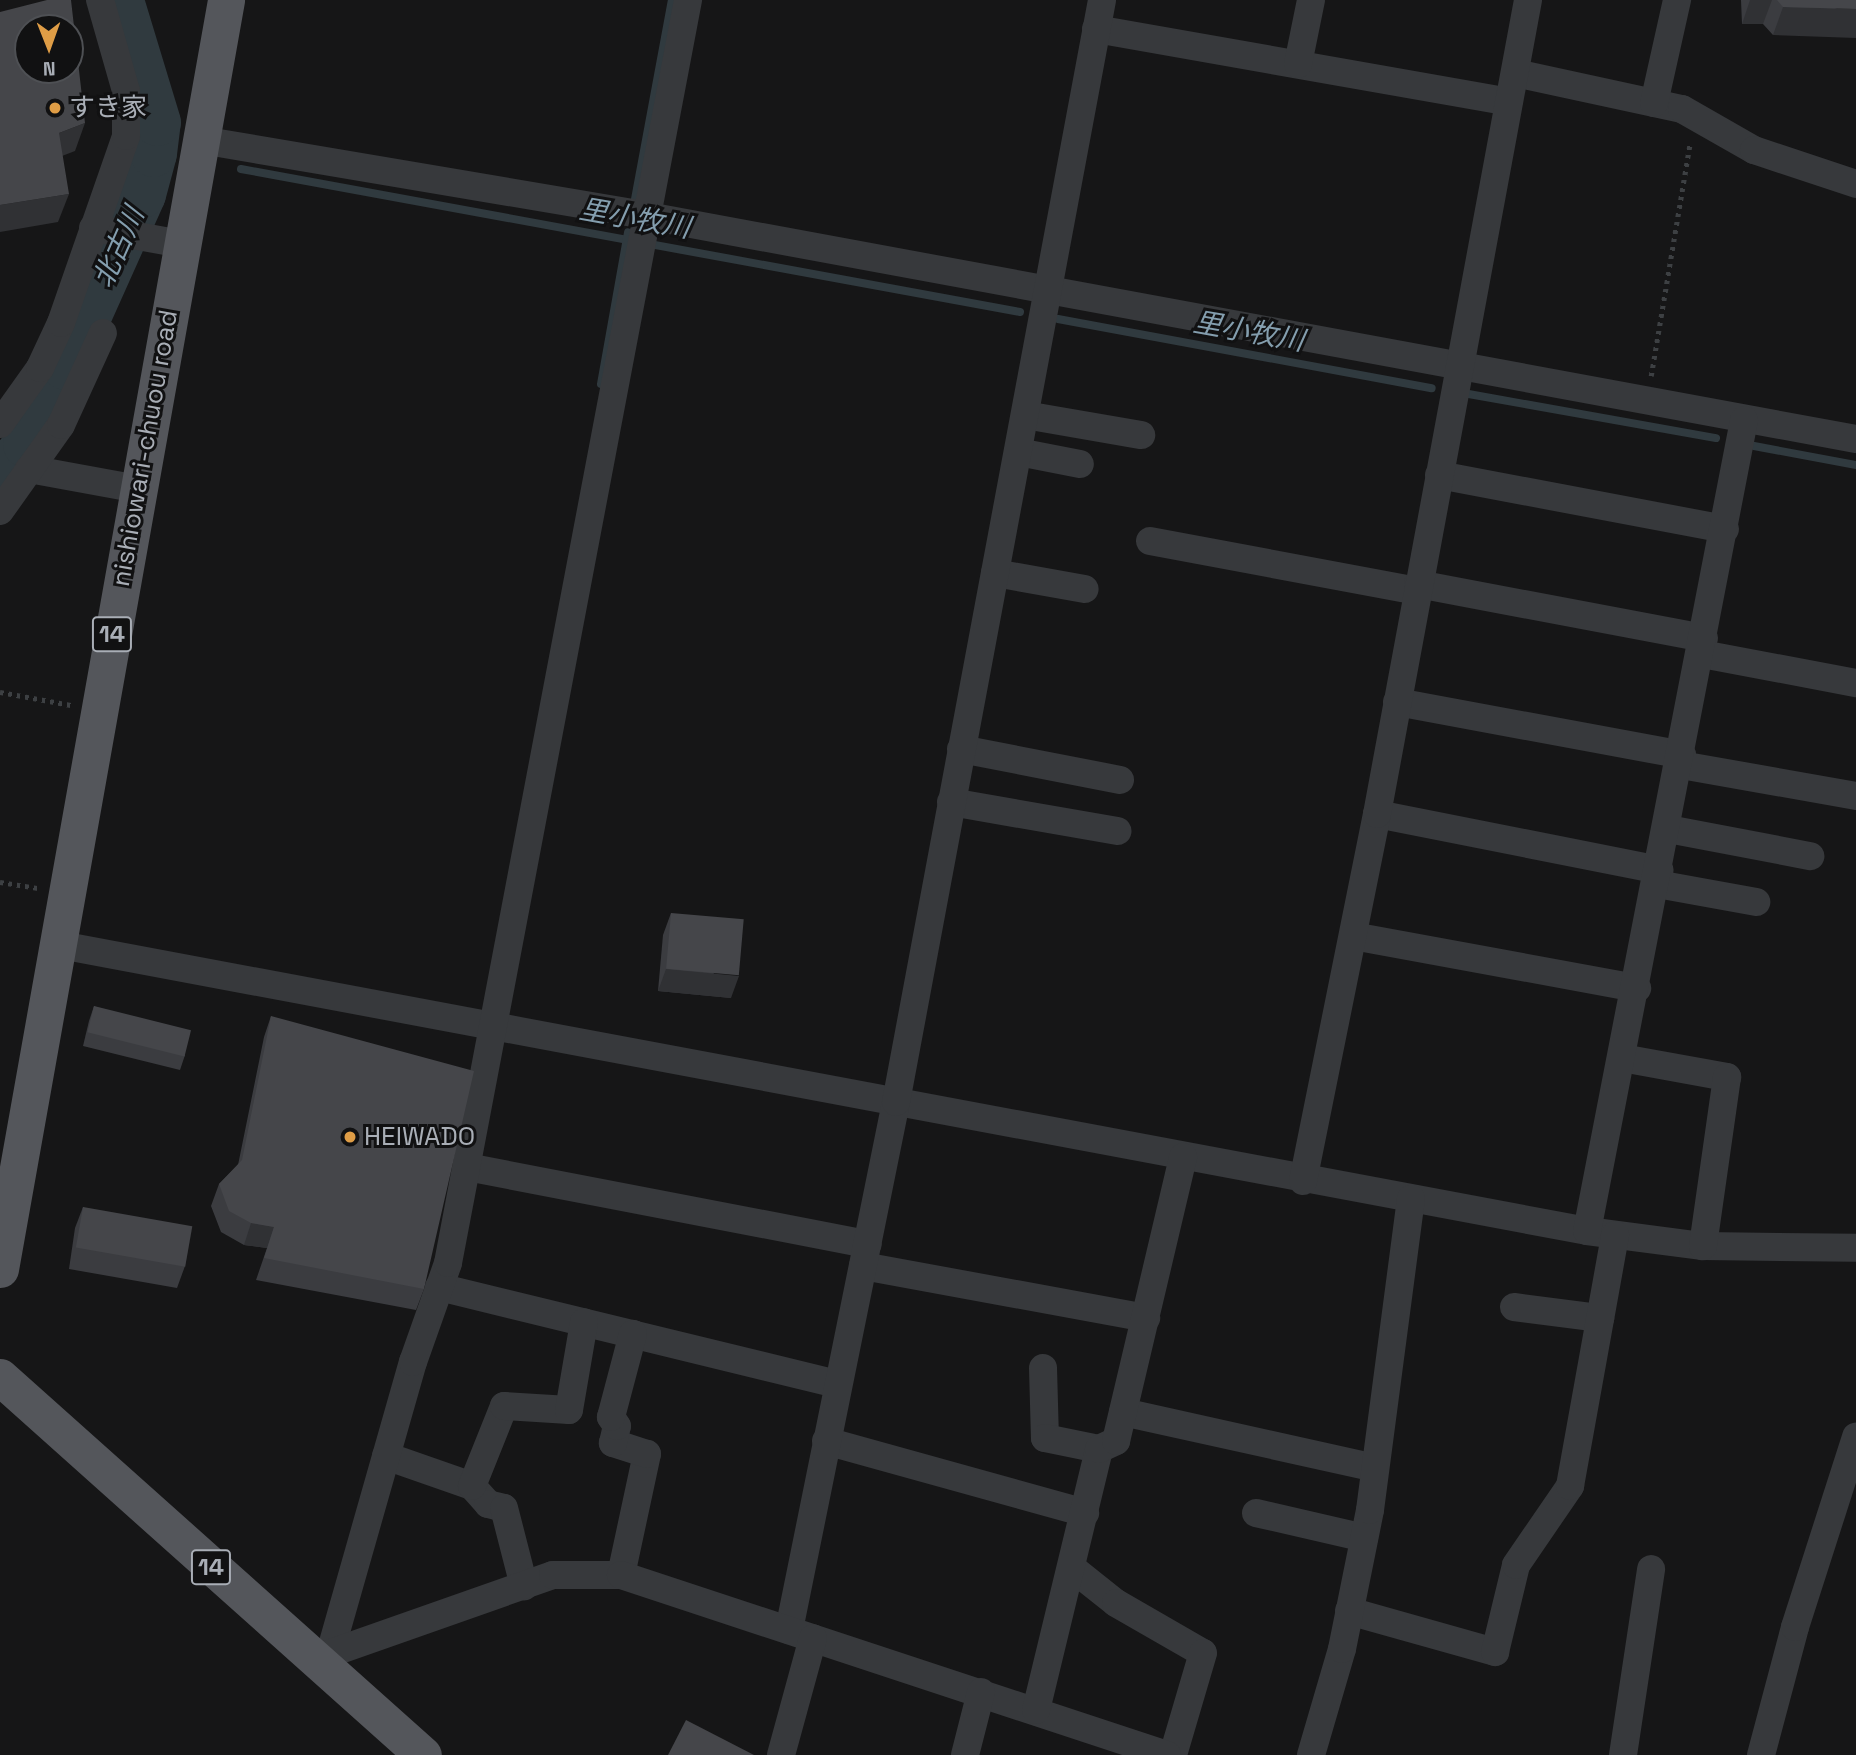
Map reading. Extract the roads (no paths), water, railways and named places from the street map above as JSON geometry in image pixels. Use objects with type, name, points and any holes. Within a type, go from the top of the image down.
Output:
[{"type":"main road","name":"nishiowari-chuou road","points":[[0,1269],[64,892],[138,489],[167,242],[201,140],[226,0]]},
{"type":"main road","name":"14","points":[[0,1377],[321,1656],[423,1755]]},
{"type":"street","points":[[0,424],[40,368],[61,323],[100,230],[116,173],[128,113],[126,91],[100,0]]},
{"type":"street","points":[[321,1656],[439,1287],[467,1167],[688,0]]},
{"type":"street","points":[[781,1755],[801,1634],[826,1441],[896,1102],[1102,0]]},
{"type":"street","points":[[1298,64],[1311,0]]},
{"type":"street","points":[[1303,1181],[1377,814],[1528,0]]},
{"type":"street","points":[[1654,103],[1677,0]]},
{"type":"street","points":[[1096,29],[1510,102]]},
{"type":"street","points":[[1515,73],[1654,103],[1695,116],[1754,150],[1856,184]]},
{"type":"street","points":[[201,140],[645,234],[1049,292],[1856,439]]},
{"type":"street","points":[[100,230],[167,242]]},
{"type":"street","points":[[0,510],[61,425],[103,333]]},
{"type":"street","points":[[1025,415],[1141,435]]},
{"type":"street","points":[[1349,1611],[1495,1652],[1516,1565],[1570,1486],[1600,1318],[1601,1233],[1622,1058],[1659,877],[1744,420]]},
{"type":"street","points":[[1018,452],[1080,464]]},
{"type":"street","points":[[29,469],[138,489]]},
{"type":"street","points":[[1439,475],[1725,529]]},
{"type":"street","points":[[1150,541],[1417,588],[1703,646],[1856,683]]},
{"type":"street","points":[[995,573],[1085,589]]},
{"type":"street","points":[[1397,702],[1856,796]]},
{"type":"street","points":[[961,749],[1120,780]]},
{"type":"street","points":[[951,802],[1118,831]]},
{"type":"street","points":[[1377,814],[1659,877],[1756,902]]},
{"type":"street","points":[[1668,829],[1810,856]]},
{"type":"street","points":[[1353,936],[1637,988]]},
{"type":"street","points":[[55,944],[494,1025],[1303,1181],[1601,1233],[1703,1246],[1856,1248]]},
{"type":"street","points":[[1622,1058],[1727,1077],[1703,1246]]},
{"type":"street","points":[[1043,1368],[1045,1438],[1099,1448],[1116,1441],[1184,1157]]},
{"type":"street","points":[[467,1167],[1146,1318]]},
{"type":"street","points":[[1311,1755],[1349,1611],[1364,1538],[1410,1199]]},
{"type":"street","points":[[439,1287],[837,1384]]},
{"type":"street","points":[[1514,1307],[1600,1318]]},
{"type":"street","points":[[472,1486],[503,1406],[569,1410],[584,1322]]},
{"type":"street","points":[[621,1575],[648,1454],[613,1443],[617,1426],[611,1417],[633,1335]]},
{"type":"street","points":[[1123,1412],[1375,1468]]},
{"type":"street","points":[[1761,1755],[1795,1627],[1856,1437]]},
{"type":"street","points":[[826,1441],[1085,1513]]},
{"type":"street","points":[[1036,1710],[1099,1448]]},
{"type":"street","points":[[386,1456],[472,1486],[488,1504],[504,1508],[524,1586]]},
{"type":"street","points":[[1256,1513],[1364,1538]]},
{"type":"street","points":[[321,1656],[553,1575],[621,1575],[1036,1710],[1165,1755],[1203,1653],[1116,1603],[1072,1568]]},
{"type":"street","points":[[1623,1755],[1651,1569]]},
{"type":"street","points":[[965,1755],[981,1692]]},
{"type":"waterway","name":"北古川","points":[[0,477],[26,444],[65,366],[142,194],[153,153],[157,122],[120,0]]},
{"type":"waterway","points":[[633,210],[672,0]]},
{"type":"waterway","name":"里小牧川","points":[[241,169],[1020,312]]},
{"type":"waterway","points":[[601,384],[628,232]]},
{"type":"waterway","name":"里小牧川","points":[[1058,319],[1432,388]]},
{"type":"waterway","name":"里小牧川","points":[[1463,393],[1716,438]]},
{"type":"waterway","name":"里小牧川","points":[[1754,446],[1856,465]]},
{"type":"place","name":"すき家","points":[[55,108]]},
{"type":"place","name":"HEIWADO","points":[[350,1137]]}]
